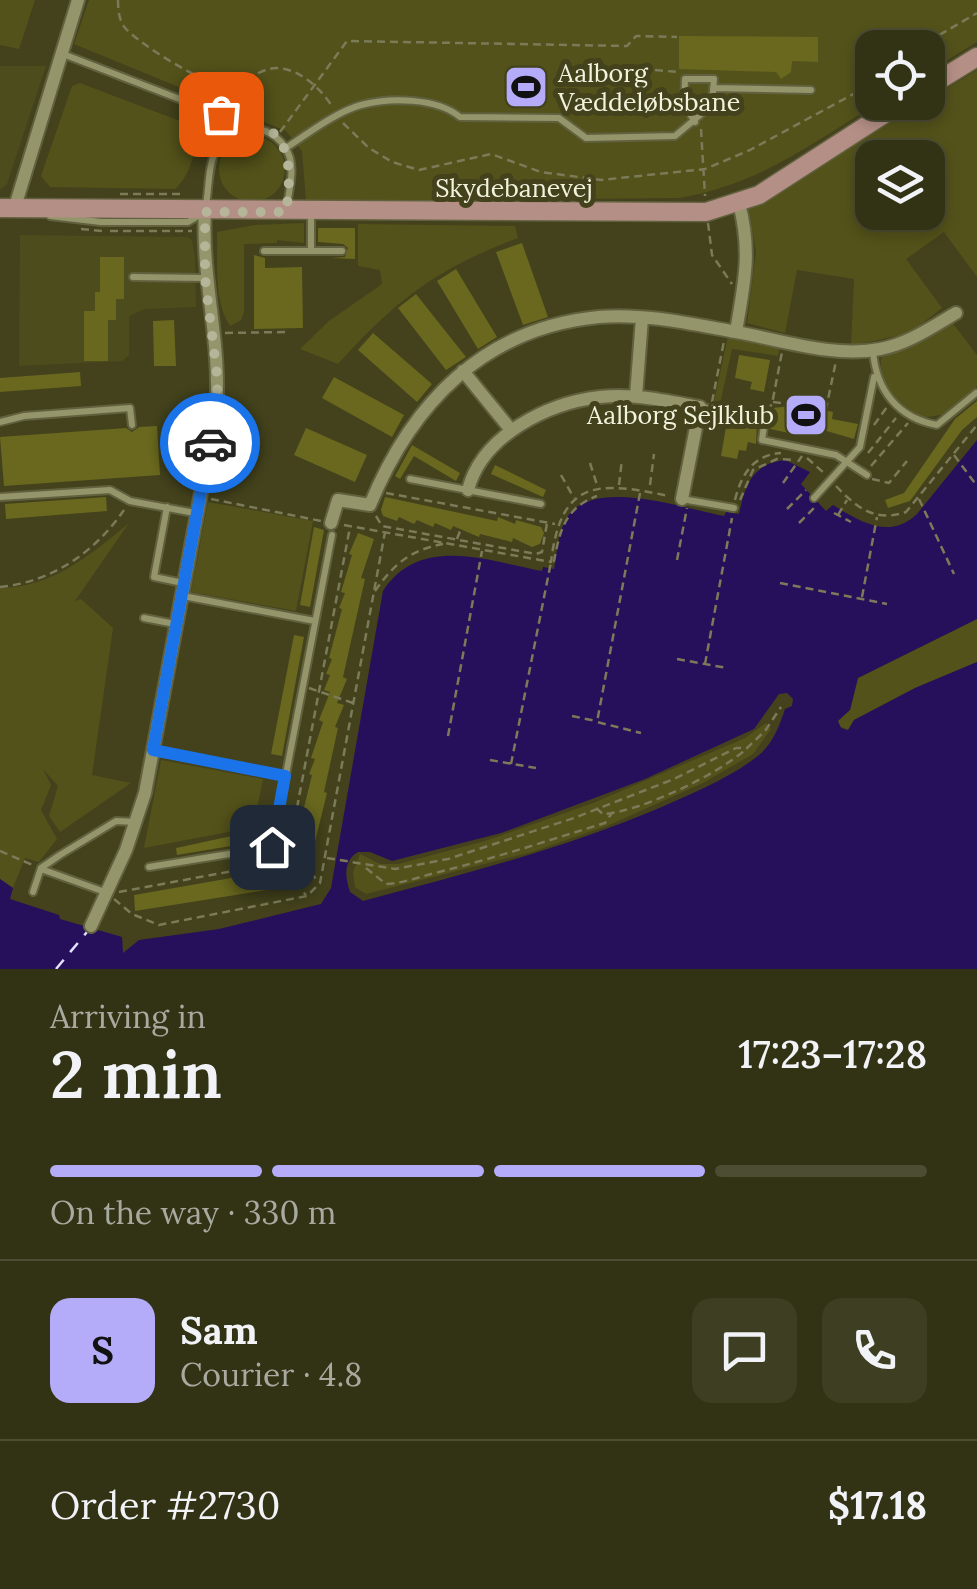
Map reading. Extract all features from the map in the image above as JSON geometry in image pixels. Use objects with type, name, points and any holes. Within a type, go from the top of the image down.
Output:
[{"type":"street","points":[[5,210],[78,0]]},
{"type":"street","points":[[945,77],[977,57]]},
{"type":"street","name":"Skydebanevej","points":[[5,210],[706,212],[740,203],[874,120]]},
{"type":"street","points":[[731,331],[748,257],[749,239],[740,203]]},
{"type":"street","points":[[91,926],[136,822],[153,750],[218,383],[205,278],[205,212]]},
{"type":"street","points":[[331,528],[338,500],[373,498],[388,461],[407,430],[446,383],[494,350],[565,322],[642,318],[838,350],[872,350],[911,339],[956,314]]},
{"type":"street","points":[[636,396],[642,318]]},
{"type":"street","points":[[462,372],[511,430]]},
{"type":"street","points":[[468,490],[478,465],[511,430],[569,404],[600,397],[636,396],[705,408],[686,499]]},
{"type":"lane","points":[[62,54],[221,114],[234,129]]},
{"type":"lane","points":[[286,148],[361,105],[422,102],[448,108],[460,118],[558,118],[586,138],[675,136],[695,122],[712,105],[714,79],[685,79],[684,104],[695,122]]},
{"type":"lane","points":[[714,88],[811,90]]},
{"type":"lane","points":[[205,212],[217,148],[234,129],[251,126],[276,137],[286,148],[291,167],[286,212]]},
{"type":"lane","points":[[311,212],[311,251]]},
{"type":"lane","points":[[264,251],[342,251]]},
{"type":"lane","points":[[133,277],[205,278]]},
{"type":"lane","points":[[816,501],[860,447],[874,376],[872,350]]},
{"type":"lane","points":[[874,376],[892,401],[912,418],[937,425],[976,393]]},
{"type":"lane","points":[[0,422],[24,416],[130,408],[132,424]]},
{"type":"lane","points":[[705,408],[765,419],[762,440],[848,460],[866,474]]},
{"type":"lane","points":[[410,479],[542,504]]},
{"type":"lane","points":[[0,497],[110,490],[130,500],[197,513]]},
{"type":"lane","points":[[686,499],[733,509]]},
{"type":"lane","points":[[167,507],[154,578],[183,590],[315,621]]},
{"type":"lane","points":[[149,867],[272,847],[331,528]]},
{"type":"lane","points":[[144,618],[176,624]]},
{"type":"lane","points":[[153,750],[285,776]]},
{"type":"lane","points":[[32,892],[41,868],[116,821],[136,822]]},
{"type":"lane","points":[[41,868],[107,893]]},
{"type":"path","points":[[945,32],[977,13]]},
{"type":"path","points":[[276,137],[348,40],[627,46],[636,36],[676,37]]},
{"type":"path","points":[[564,68],[598,69]]},
{"type":"path","points":[[655,70],[684,72],[685,79]]},
{"type":"path","points":[[705,408],[731,331]]},
{"type":"path","points":[[214,333],[286,332]]},
{"type":"path","points":[[765,419],[773,402],[784,341]]},
{"type":"path","points":[[773,402],[826,409],[838,350]]},
{"type":"path","points":[[867,434],[892,401]]},
{"type":"path","points":[[871,450],[896,418]]},
{"type":"path","points":[[907,461],[887,484],[866,474],[912,418]]},
{"type":"path","points":[[704,664],[733,509],[739,484],[750,466],[774,453],[803,455],[848,498],[877,516],[906,512],[977,425]]},
{"type":"path","points":[[653,492],[650,486],[654,454]]},
{"type":"path","points":[[954,454],[977,486]]},
{"type":"path","points":[[783,483],[803,455]]},
{"type":"path","points":[[733,509],[738,512],[742,488],[753,470],[777,458],[794,460]]},
{"type":"path","points":[[619,486],[622,459]]},
{"type":"path","points":[[590,463],[598,489]]},
{"type":"path","points":[[561,475],[574,499]]},
{"type":"path","points":[[511,764],[557,525],[574,499],[619,486],[686,499],[677,560]]},
{"type":"path","points":[[597,722],[642,491],[650,486]]},
{"type":"path","points":[[786,509],[806,490]]},
{"type":"path","points":[[551,562],[562,524],[571,510],[596,496]]},
{"type":"path","points":[[548,523],[542,552],[536,554],[382,526],[373,498],[548,523],[557,525]]},
{"type":"path","points":[[848,498],[836,514],[851,522]]},
{"type":"path","points":[[919,499],[954,574]]},
{"type":"path","points":[[0,587],[40,578],[70,563],[95,546],[130,500]]},
{"type":"path","points":[[799,523],[816,501]]},
{"type":"path","points":[[862,599],[877,516]]},
{"type":"path","points":[[107,893],[276,863],[290,850],[350,526]]},
{"type":"path","points":[[455,546],[460,531]]},
{"type":"path","points":[[385,532],[374,592],[398,562],[413,552],[445,544],[551,562]]},
{"type":"path","points":[[448,736],[482,551]]},
{"type":"path","points":[[780,583],[887,604]]},
{"type":"path","points":[[677,659],[727,668]]},
{"type":"path","points":[[302,687],[354,703]]},
{"type":"path","points":[[595,808],[603,814],[612,813],[689,783],[747,748],[765,732],[781,707]]},
{"type":"path","points":[[572,716],[641,733]]},
{"type":"path","points":[[328,859],[395,869],[448,859],[674,779],[736,748],[747,748]]},
{"type":"path","points":[[490,760],[536,768]]},
{"type":"path","points":[[363,865],[386,884],[400,884],[606,823],[612,813]]},
{"type":"path","points":[[290,850],[320,883]]},
{"type":"path","points":[[0,851],[41,868]]},
{"type":"path","points":[[276,863],[308,896]]},
{"type":"path","points":[[145,887],[149,867]]},
{"type":"shaded area","points":[[0,0],[35,0],[19,49],[0,45]]},
{"type":"shaded area","name":"Aalborg Væddeløbsbane","points":[[89,0],[977,0],[977,42],[945,62],[945,30],[855,30],[855,117],[759,173],[679,198],[306,201],[302,151],[286,131],[74,44]]},
{"type":"shaded area","points":[[0,66],[46,66],[7,184],[0,190]]},
{"type":"shaded area","points":[[977,70],[977,277],[944,232],[906,259],[942,308],[910,333],[851,346],[854,279],[797,270],[785,333],[747,323],[756,252],[749,209],[855,144],[855,230],[945,230],[945,140],[862,140],[895,120],[945,120],[945,90]]},
{"type":"shaded area","points":[[80,83],[193,126],[196,141],[192,160],[175,189],[50,187],[41,176],[72,86]]},
{"type":"shaded area","points":[[252,136],[275,146],[285,169],[275,192],[252,202],[229,192],[219,169],[229,146]]},
{"type":"shaded area","points":[[304,223],[304,243],[277,240],[244,244],[244,312],[241,320],[230,326],[219,293],[217,232],[255,225]]},
{"type":"shaded area","points":[[358,224],[515,226],[518,238],[419,288],[379,321],[338,364],[300,349],[329,321],[382,284],[380,270],[358,266]]},
{"type":"shaded area","points":[[20,235],[187,237],[192,240],[195,257],[196,307],[145,309],[129,316],[129,355],[122,361],[19,366]]},
{"type":"shaded area","points":[[951,321],[977,355],[977,387],[946,414],[922,418],[885,384],[882,354]]},
{"type":"shaded area","points":[[728,336],[780,345],[778,356],[732,349],[720,404],[714,402]]},
{"type":"shaded area","points":[[977,440],[977,619],[858,678],[850,710],[838,721],[841,728],[848,730],[854,720],[977,662],[977,969],[0,969],[0,879],[13,888],[10,899],[122,937],[123,953],[139,940],[219,929],[321,904],[331,888],[383,591],[398,573],[416,562],[456,556],[542,571],[543,567],[554,569],[562,528],[568,516],[581,505],[619,497],[724,516],[726,512],[739,514],[752,478],[765,466],[785,460],[810,472],[801,484],[826,511],[833,505],[864,522],[886,527],[907,522]],"holes":[[[787,693],[793,699],[772,740],[759,755],[725,777],[664,806],[553,847],[439,881],[363,901],[350,892],[346,870],[358,852],[370,852],[392,861],[501,833],[645,779],[754,729],[779,694]]]},
{"type":"shaded area","points":[[208,502],[313,521],[296,611],[191,592]]},
{"type":"shaded area","points":[[129,523],[75,601],[81,599],[113,628],[92,775],[131,783],[60,832],[49,816],[58,786],[43,769],[51,785],[41,810],[57,839],[39,862],[25,858],[13,888],[0,879],[0,588],[54,576],[85,558]]},
{"type":"shaded area","points":[[977,619],[977,662],[854,720],[848,730],[838,725],[838,717],[850,710],[858,678]]},
{"type":"shaded area","points":[[766,723],[771,729],[753,754],[703,783],[607,826],[532,852],[366,894],[355,887],[353,872],[360,854],[380,864],[398,864],[485,841],[593,803],[745,738]]},
{"type":"shaded area","points":[[161,760],[263,779],[256,814],[239,814],[234,831],[144,848]]},
{"type":"building","points":[[679,36],[818,37],[818,62],[792,61],[791,72],[781,79],[776,72],[679,69]]},
{"type":"building","points":[[318,228],[355,228],[355,259],[331,258],[345,257],[348,248],[318,242]]},
{"type":"building","points":[[522,243],[548,317],[523,325],[496,252]]},
{"type":"building","points":[[254,255],[265,258],[265,268],[302,267],[303,328],[254,329]]},
{"type":"building","points":[[100,257],[124,257],[124,299],[116,299],[116,320],[108,320],[108,361],[84,361],[84,311],[95,311],[95,292],[100,292]]},
{"type":"building","points":[[456,269],[497,337],[478,349],[437,281]]},
{"type":"building","points":[[416,294],[466,357],[446,370],[398,308]]},
{"type":"building","points":[[174,320],[176,366],[154,366],[153,321]]},
{"type":"building","points":[[373,333],[432,384],[417,402],[358,350]]},
{"type":"building","points":[[739,355],[770,360],[764,392],[750,389],[752,382],[735,378]]},
{"type":"building","points":[[80,372],[81,386],[0,392],[0,378]]},
{"type":"building","points":[[334,377],[404,415],[392,437],[322,398]]},
{"type":"building","points":[[977,401],[977,417],[962,430],[910,501],[888,508],[885,500],[904,493],[955,419]]},
{"type":"building","points":[[799,405],[833,412],[832,419],[858,424],[854,439],[813,427],[812,432],[804,431],[803,436],[770,429],[773,408]]},
{"type":"building","points":[[751,423],[757,425],[756,444],[748,442],[746,451],[739,450],[737,459],[721,456],[726,427],[750,427]]},
{"type":"building","points":[[157,426],[160,475],[4,486],[0,437],[126,428],[132,432],[139,427]]},
{"type":"building","points":[[306,428],[367,455],[355,482],[294,455]]},
{"type":"building","points":[[412,445],[460,473],[456,481],[414,456],[400,479],[395,476]]},
{"type":"building","points":[[495,465],[546,490],[543,497],[491,474]]},
{"type":"building","points":[[106,497],[107,511],[6,519],[5,504]]},
{"type":"building","points":[[385,497],[497,521],[498,517],[515,524],[516,520],[541,527],[544,533],[540,544],[532,547],[513,538],[512,542],[480,534],[479,537],[453,526],[451,530],[435,523],[433,527],[417,520],[414,524],[399,517],[397,521],[383,516]]},
{"type":"building","points":[[314,527],[324,530],[310,607],[300,605]]},
{"type":"building","points":[[358,533],[374,539],[361,578],[365,579],[343,677],[347,679],[337,703],[344,705],[335,727],[338,728],[324,792],[327,793],[311,858],[296,851],[300,841],[296,840],[315,759],[311,758],[323,722],[319,720],[330,692],[324,690],[345,593],[341,592]]},
{"type":"building","points":[[294,635],[304,637],[282,756],[271,754]]},
{"type":"building","points":[[259,830],[261,841],[177,855],[176,848]]},
{"type":"building","points":[[255,871],[279,871],[280,888],[135,911],[134,895]]},
{"type":"ferry route","points":[[56,969],[87,932]]},
{"type":"way so far","points":[[210,443],[218,383],[206,292],[205,212],[286,212],[291,167],[286,148],[276,137],[251,126],[234,129],[221,114]]},
{"type":"place","name":"Aalborg Væddeløbsbane","points":[[526,87]]},
{"type":"place","name":"Aalborg Sejlklub","points":[[806,415]]},
{"type":"route","points":[[210,443],[153,750],[285,776],[272,847]]}]
